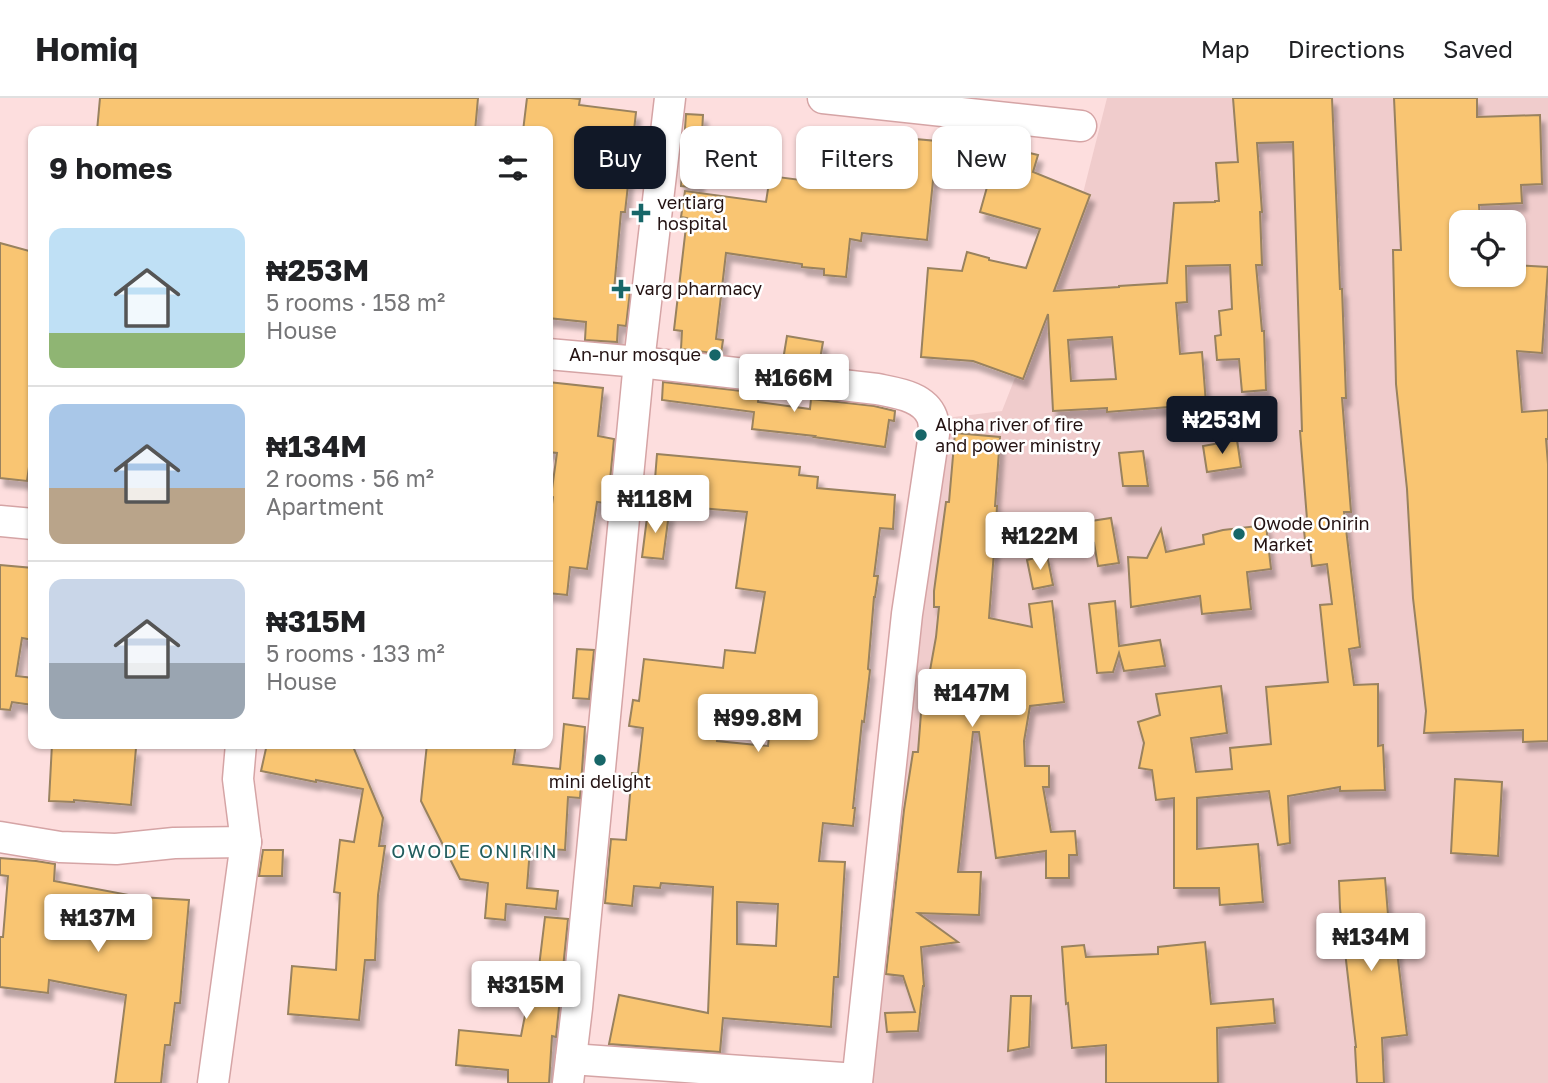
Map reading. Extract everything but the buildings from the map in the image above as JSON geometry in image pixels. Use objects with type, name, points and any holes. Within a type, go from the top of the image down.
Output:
[{"type":"street","points":[[553,354],[639,362],[895,393],[913,398],[925,407],[932,417],[934,434],[907,614],[857,1081],[570,1071],[639,362],[670,98]]},
{"type":"street","points":[[823,98],[1081,126]]},
{"type":"street","points":[[0,521],[28,524]]},
{"type":"street","points":[[213,1083],[246,842],[238,779],[241,749]]},
{"type":"street","points":[[0,837],[60,847],[116,849],[174,843],[246,842]]},
{"type":"shaded area","name":"Owode Onirin Market","points":[[1107,98],[1548,98],[1548,1083],[862,1083],[946,418],[1002,411],[1075,225]]},
{"type":"place","name":"vertiarg hospital","points":[[641,213]]},
{"type":"place","name":"varg pharmacy","points":[[621,289]]},
{"type":"place","name":"An-nur mosque","points":[[715,355]]},
{"type":"place","name":"Alpha river of fire and power ministry","points":[[921,435]]},
{"type":"place","name":"Owode Onirin Market","points":[[1239,534]]},
{"type":"place","name":"mini delight","points":[[600,760]]},
{"type":"district","name":"OWODE ONIRIN","points":[[475,851]]}]
